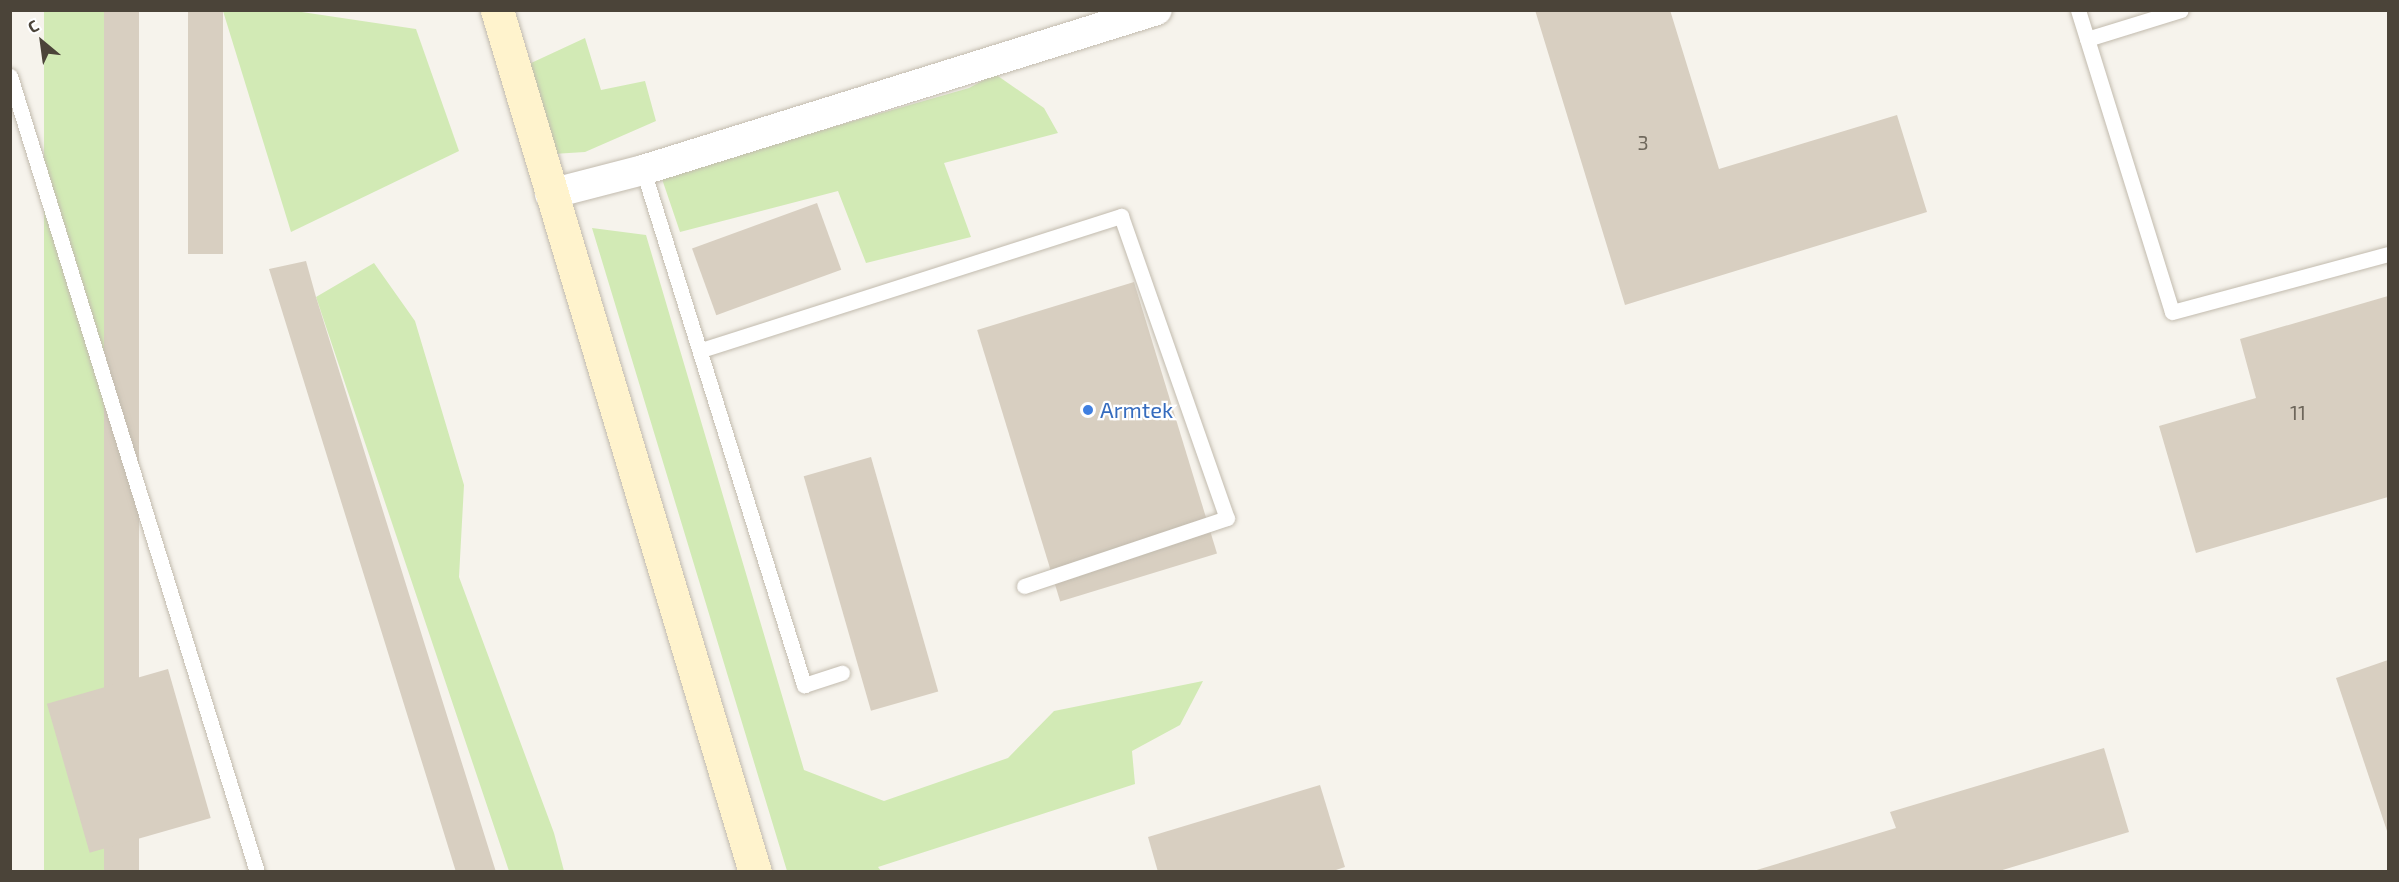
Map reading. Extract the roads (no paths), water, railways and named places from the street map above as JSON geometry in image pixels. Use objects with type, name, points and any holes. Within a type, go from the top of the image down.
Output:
[{"type":"main road","points":[[497,10],[550,194],[755,872]]},
{"type":"street","points":[[550,194],[643,170],[1157,10]]},
{"type":"lane","points":[[2078,10],[2172,312],[2388,254]]},
{"type":"lane","points":[[2087,39],[2181,10]]},
{"type":"lane","points":[[10,75],[258,872]]},
{"type":"lane","points":[[643,170],[804,685],[843,673]]},
{"type":"lane","points":[[701,350],[1121,216],[1227,518],[1024,586]]},
{"type":"place","name":"Armtek","points":[[1088,410]]}]
